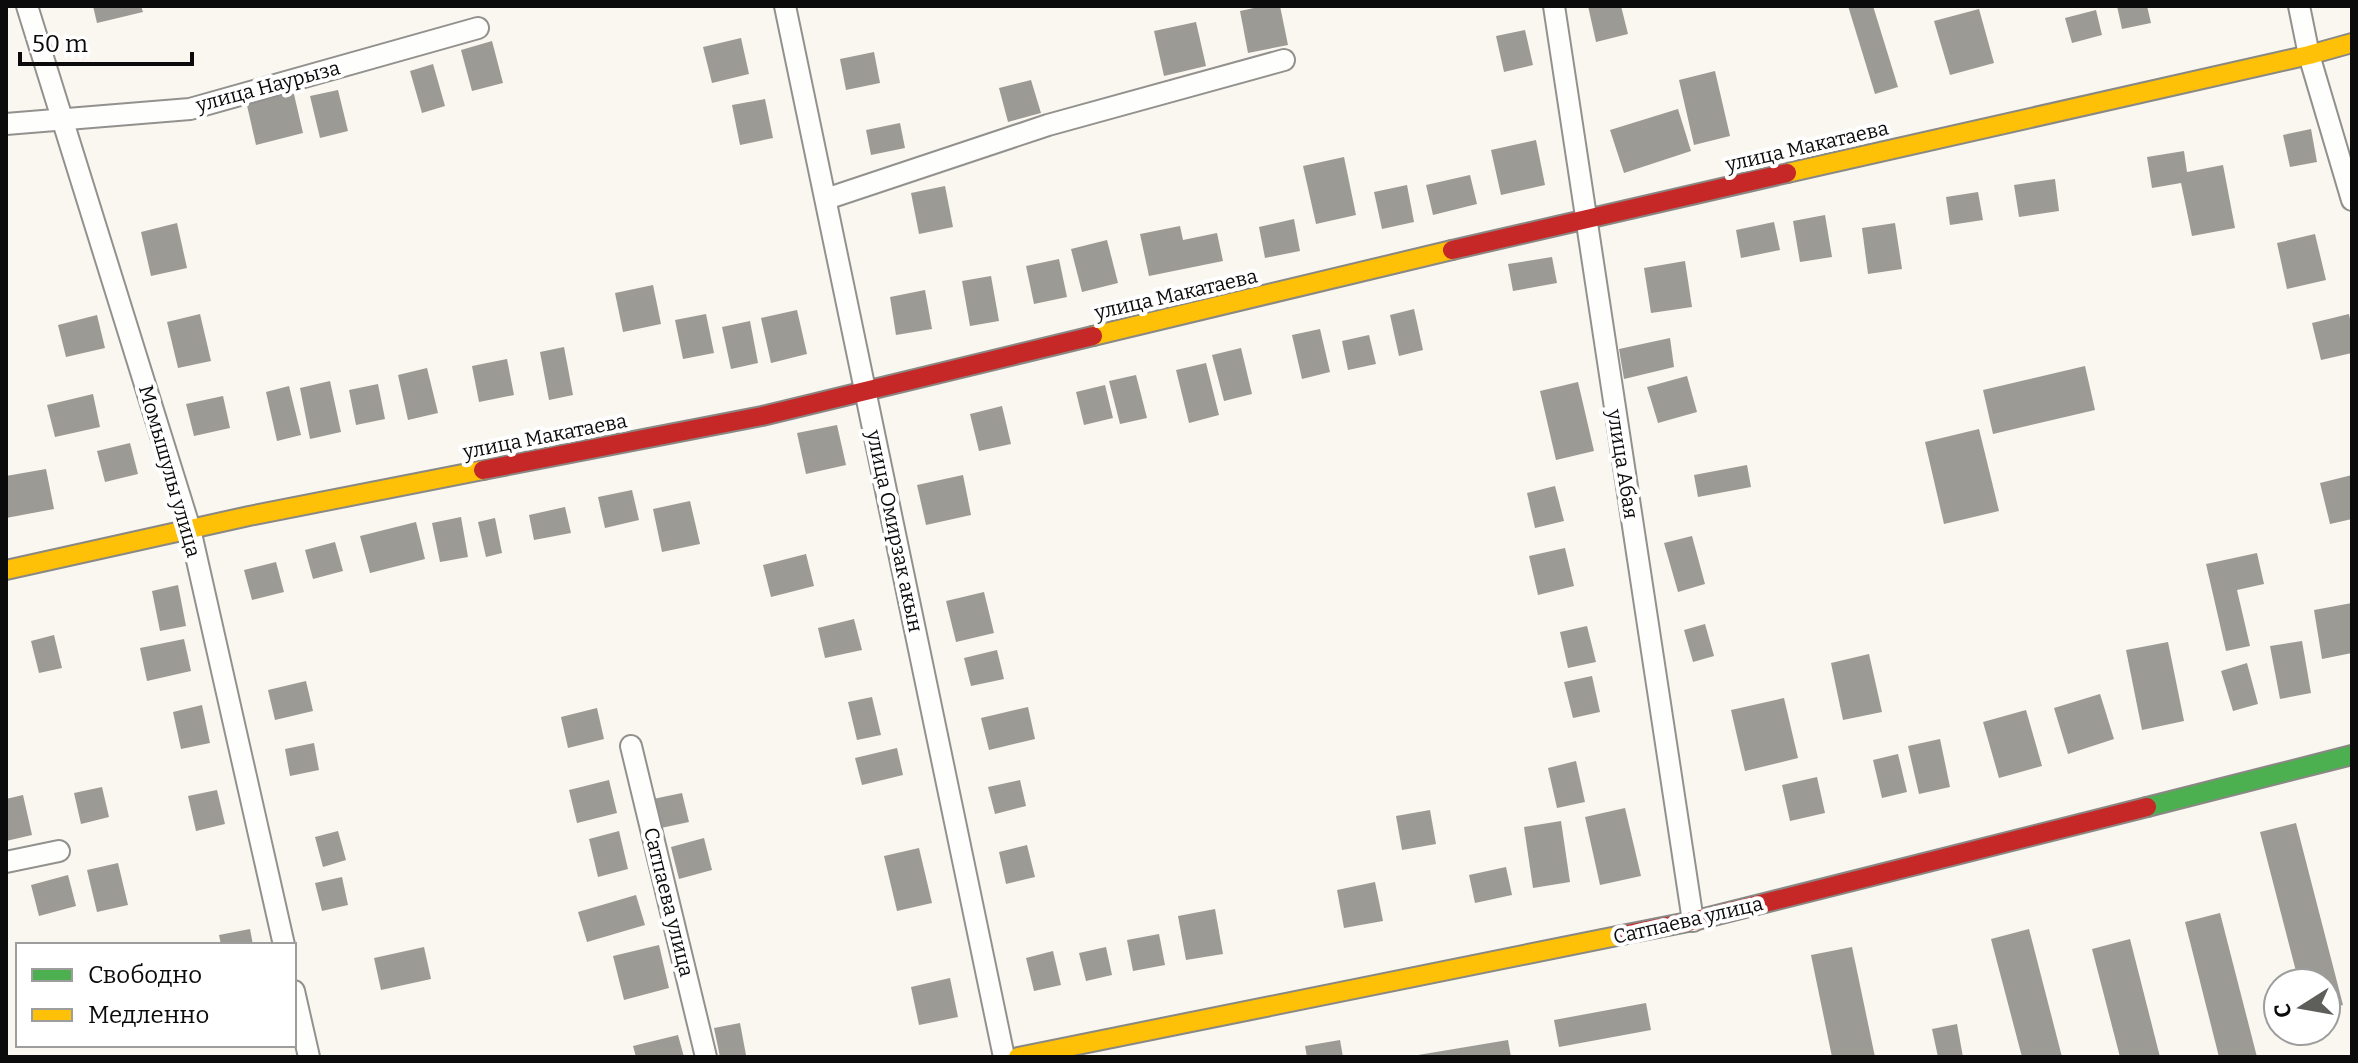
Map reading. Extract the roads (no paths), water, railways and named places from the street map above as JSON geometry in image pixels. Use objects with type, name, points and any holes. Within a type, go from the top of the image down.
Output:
[{"type":"street","name":"Момышулы улица","points":[[27,6],[190,529],[284,943]]},
{"type":"street","name":"улица Омирзак акын","points":[[785,6],[1004,1057]]},
{"type":"street","name":"улица Абая","points":[[1554,6],[1693,921]]},
{"type":"street","points":[[2299,6],[2309,55],[2352,200]]},
{"type":"street","name":"улица Наурыза","points":[[6,124],[190,109],[478,28]]},
{"type":"street","name":"улица Макатаева","points":[[6,570],[190,529],[746,419],[1586,218],[2352,43]]},
{"type":"street","points":[[826,199],[1048,125],[1284,60]]},
{"type":"street","name":"Сатпаева улица","points":[[631,746],[706,1057]]},
{"type":"street","name":"Сатпаева улица","points":[[1018,1057],[1693,921],[2352,755]]},
{"type":"street","points":[[6,862],[59,851]]},
{"type":"street","points":[[296,1000],[309,1057]]}]
